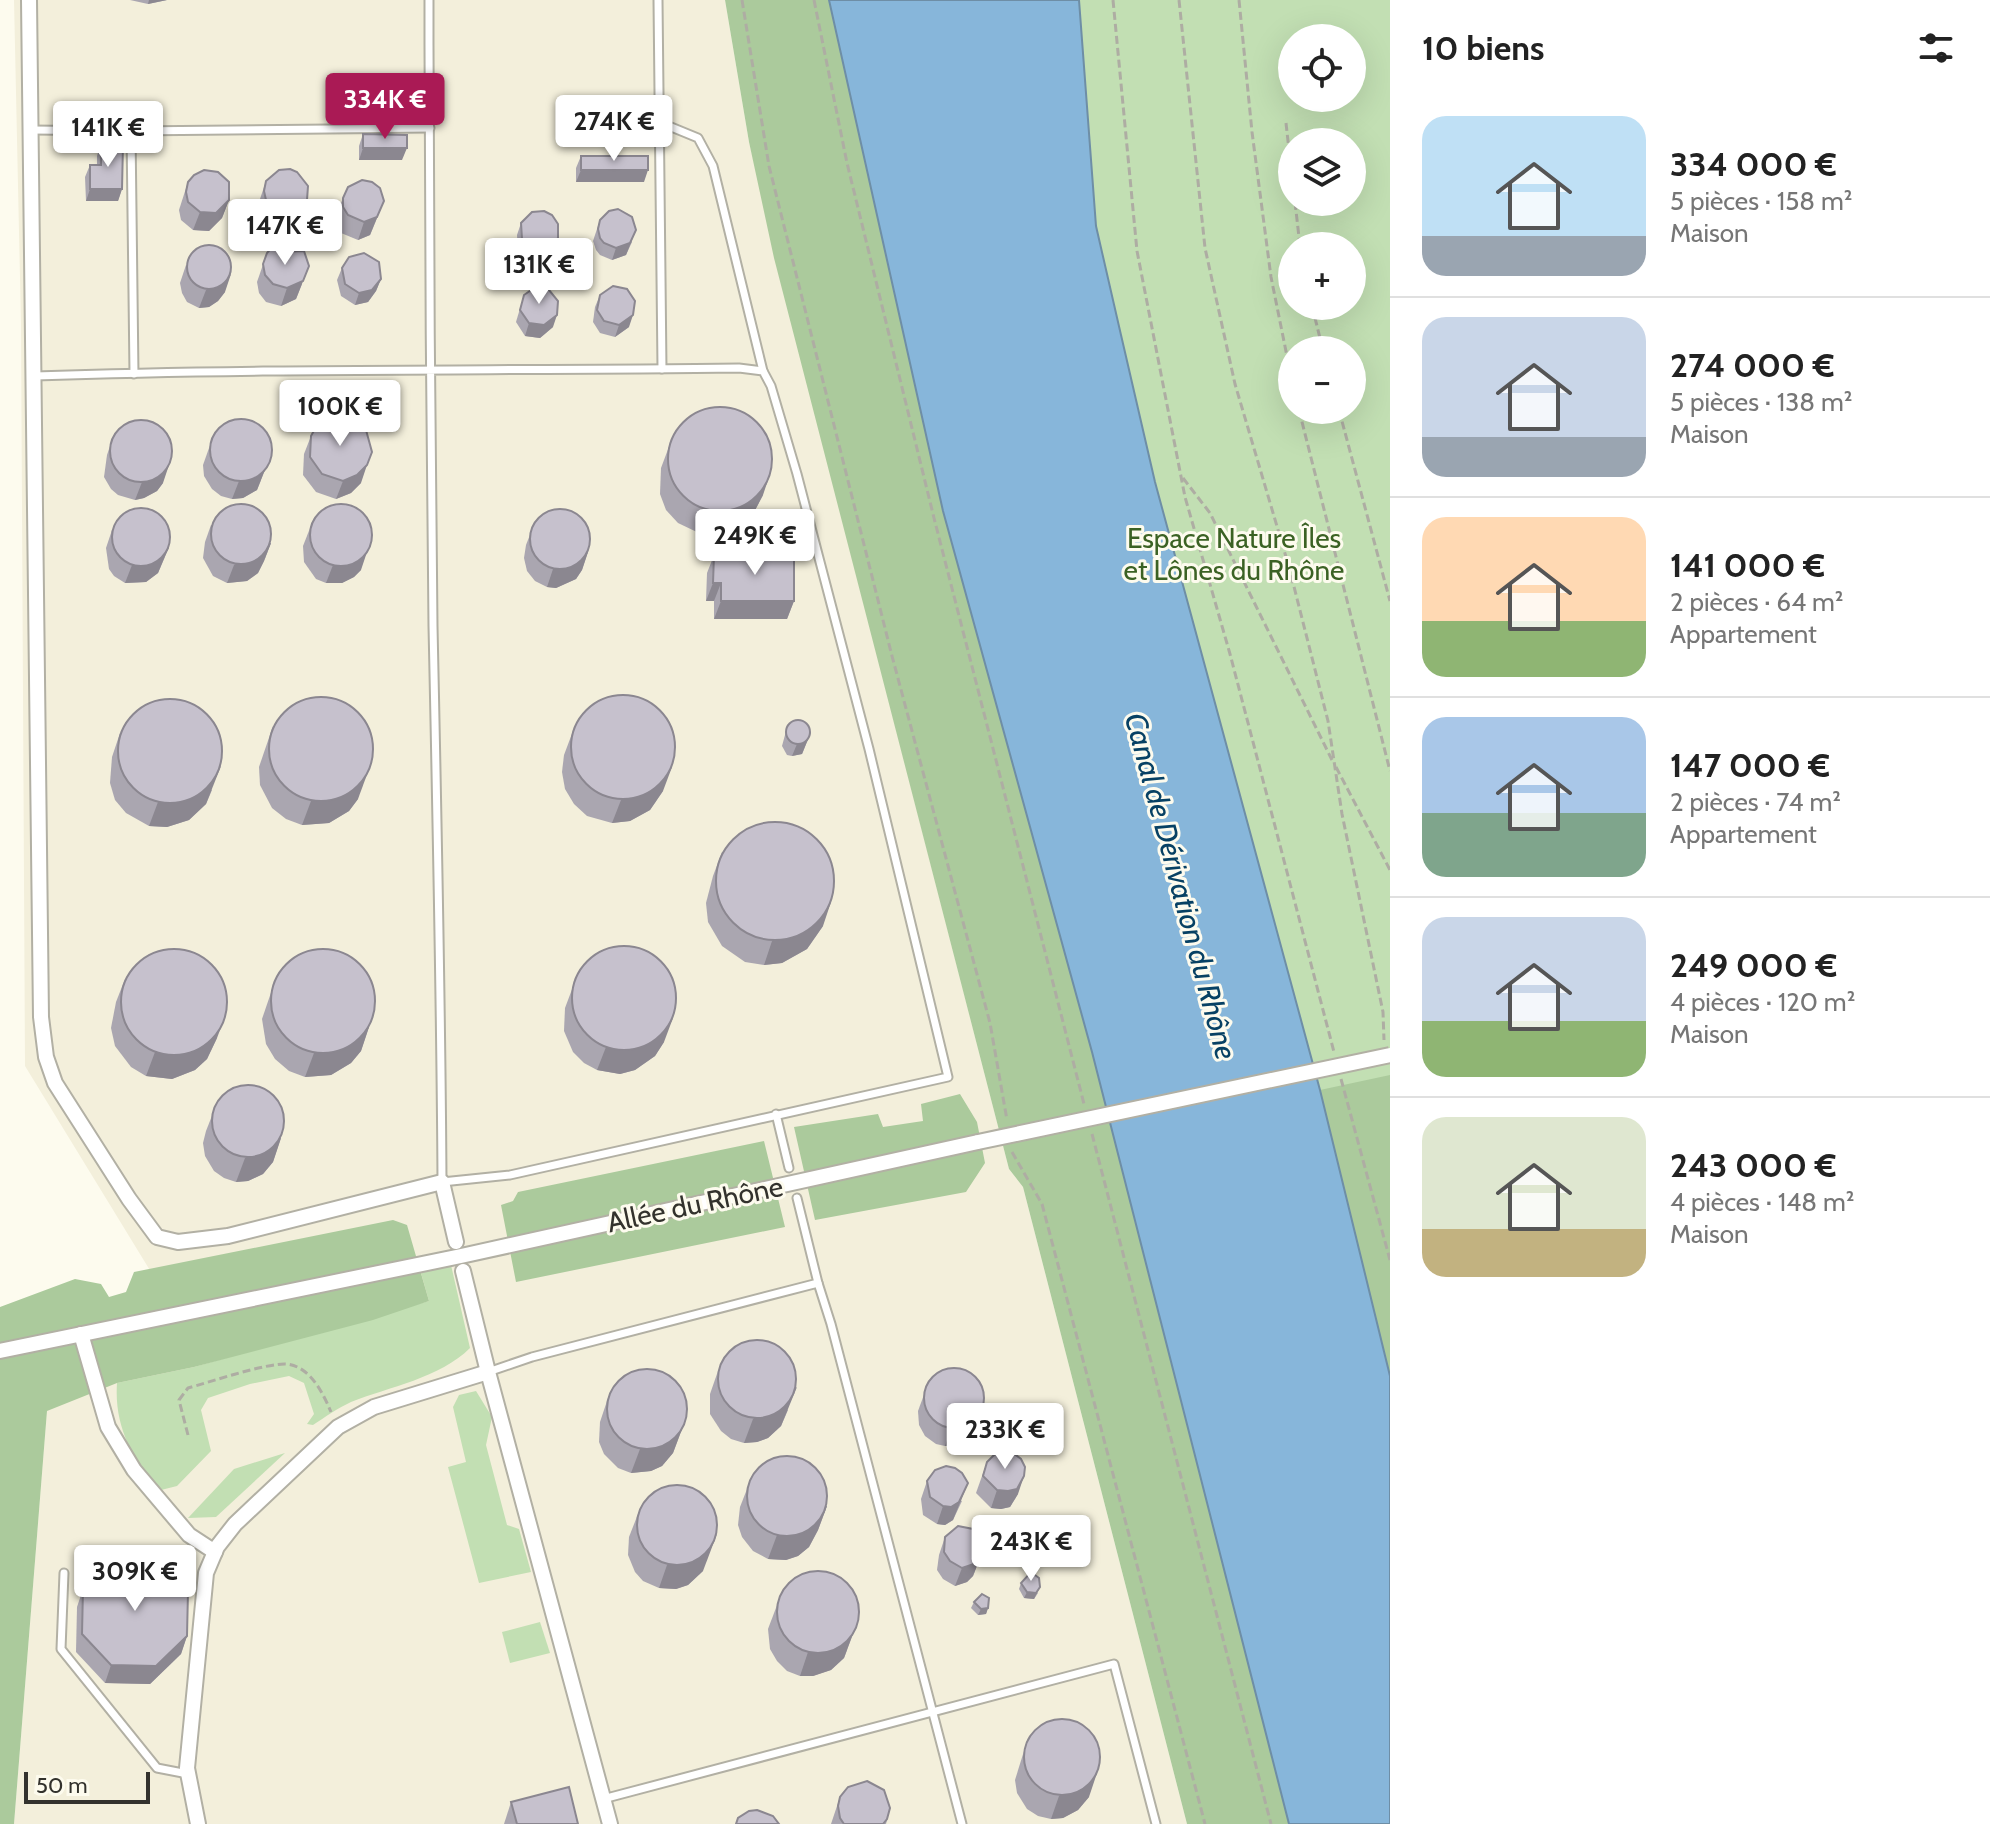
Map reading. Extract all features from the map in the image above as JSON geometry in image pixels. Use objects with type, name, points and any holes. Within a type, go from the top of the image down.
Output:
[{"type":"street","points":[[29,0],[41,1017],[46,1057],[55,1083],[157,1237],[178,1242],[228,1236],[442,1182],[456,1242]]},
{"type":"street","name":"Allée du Rhône","points":[[0,1351],[476,1253],[1388,1053]]},
{"type":"street","points":[[463,1271],[610,1824]]},
{"type":"street","points":[[81,1334],[108,1427],[134,1470],[189,1535],[215,1552]]},
{"type":"street","points":[[198,1824],[188,1774],[206,1573],[215,1552],[235,1524],[338,1427],[374,1407],[488,1372]]},
{"type":"lane","points":[[429,0],[442,1182],[510,1175],[948,1077],[869,749],[771,386],[763,371],[713,166],[698,138],[659,122]]},
{"type":"lane","points":[[658,0],[662,369]]},
{"type":"lane","points":[[31,130],[430,128]]},
{"type":"lane","points":[[131,131],[134,374]]},
{"type":"lane","points":[[35,376],[739,368],[763,371]]},
{"type":"lane","points":[[776,1114],[789,1168]]},
{"type":"lane","points":[[797,1198],[962,1824]]},
{"type":"lane","points":[[488,1372],[532,1357],[818,1283]]},
{"type":"lane","points":[[64,1573],[61,1649],[157,1768],[188,1774]]},
{"type":"lane","points":[[603,1799],[1114,1664],[1156,1824]]},
{"type":"path","points":[[742,0],[769,166],[892,656],[990,1023],[1008,1126]]},
{"type":"path","points":[[814,0],[862,225],[1085,1107]]},
{"type":"path","points":[[1113,0],[1137,251],[1185,497],[1230,654],[1337,1060]]},
{"type":"path","points":[[1179,0],[1205,248],[1235,384],[1289,567],[1328,721],[1388,1053]]},
{"type":"path","points":[[1239,0],[1252,132],[1271,277],[1283,336]]},
{"type":"path","points":[[1286,123],[1287,128]]},
{"type":"path","points":[[1303,424],[1390,771]]},
{"type":"path","points":[[1343,424],[1390,601]]},
{"type":"path","points":[[1181,474],[1189,489],[1210,513],[1390,870]]},
{"type":"path","points":[[1341,1076],[1390,1260]]},
{"type":"path","points":[[1089,1123],[1271,1824]]},
{"type":"path","points":[[1010,1142],[1013,1157],[1042,1204],[1205,1824]]},
{"type":"path","points":[[188,1435],[179,1400],[188,1388],[287,1364],[307,1373],[323,1394],[338,1427]]},
{"type":"shaded area","points":[[14,0],[725,0],[749,142],[803,367],[1009,1169],[1023,1187],[1187,1824],[14,1824],[47,1411],[151,1272],[25,1066],[21,324]]},
{"type":"green space","points":[[725,0],[829,0],[943,511],[1092,1052],[1289,1824],[1187,1824],[1023,1187],[1009,1169],[774,258],[749,142]]},
{"type":"green space","name":"Espace Nature Îles et Lônes du Rhône","points":[[969,0],[1390,0],[1390,1782]]},
{"type":"green space","points":[[1390,1075],[1390,1376],[1320,1090]]},
{"type":"green space","points":[[960,1094],[977,1122],[985,1163],[966,1192],[815,1220],[794,1127],[878,1114],[883,1127],[923,1121],[921,1104]]},
{"type":"green space","points":[[764,1141],[785,1227],[516,1282],[501,1205],[513,1201],[518,1192]]},
{"type":"green space","points":[[393,1220],[407,1225],[429,1301],[373,1320],[194,1367],[117,1383],[47,1411],[14,1824],[0,1824],[0,1307],[75,1279],[101,1284],[109,1297],[126,1292],[134,1272]]},
{"type":"green space","points":[[451,1265],[470,1348],[458,1358],[414,1381],[351,1402],[313,1425],[307,1424],[314,1414],[304,1383],[289,1376],[250,1384],[208,1398],[201,1410],[211,1451],[177,1486],[157,1491],[126,1440],[118,1413],[117,1383],[194,1367],[429,1301],[421,1273]]},
{"type":"green space","points":[[476,1391],[492,1417],[486,1445],[507,1525],[519,1529],[531,1572],[479,1583],[448,1467],[466,1462],[453,1407],[459,1395]]},
{"type":"green space","points":[[285,1453],[216,1517],[188,1518],[234,1469]]},
{"type":"green space","points":[[540,1622],[550,1653],[510,1663],[502,1632]]},
{"type":"water","name":"Canal de Dérivation du Rhône","points":[[829,0],[1079,0],[1096,226],[1155,482],[1320,1090],[1390,1376],[1390,1824],[1289,1824],[1092,1052],[943,511]]},
{"type":"building","points":[[333,83],[388,84],[388,100],[332,98]]},
{"type":"building","points":[[363,134],[407,135],[407,148],[363,148]]},
{"type":"building","points":[[101,144],[123,144],[122,189],[90,189],[90,165],[101,165]]},
{"type":"building","points":[[581,156],[648,156],[648,170],[581,170]]},
{"type":"building","points":[[204,170],[218,172],[229,182],[229,200],[216,213],[200,212],[188,202],[188,182]]},
{"type":"building","points":[[279,170],[297,172],[308,186],[307,200],[287,214],[274,210],[266,200],[264,191],[266,181]]},
{"type":"building","points":[[362,180],[380,188],[384,201],[377,217],[364,222],[348,215],[343,207],[348,187]]},
{"type":"building","points":[[618,209],[632,217],[636,230],[630,243],[616,248],[604,243],[598,229],[600,220],[609,211]]},
{"type":"building","points":[[544,211],[552,215],[558,224],[558,238],[547,248],[532,248],[522,239],[521,223],[532,212]]},
{"type":"building","points":[[278,240],[279,252],[304,251],[309,266],[303,281],[287,288],[273,284],[265,275],[263,264],[267,253]]},
{"type":"building","points":[[209,245],[225,251],[231,267],[225,283],[209,289],[193,283],[187,267],[193,251]]},
{"type":"building","points":[[364,253],[379,262],[381,279],[372,290],[359,293],[345,284],[342,268],[349,257]]},
{"type":"building","points":[[613,286],[627,289],[635,301],[633,315],[619,325],[604,321],[597,310],[600,295]]},
{"type":"building","points":[[534,288],[549,290],[558,301],[557,315],[544,325],[529,323],[520,310],[524,295]]},
{"type":"building","points":[[720,407],[740,411],[757,422],[768,439],[772,459],[768,479],[757,496],[740,507],[720,511],[700,507],[683,496],[672,479],[668,459],[672,439],[683,422],[700,411]]},
{"type":"building","points":[[333,417],[351,418],[366,430],[372,452],[367,465],[357,475],[343,481],[322,474],[310,457],[311,436],[316,427]]},
{"type":"building","points":[[241,419],[263,428],[272,450],[263,472],[241,481],[219,472],[210,450],[219,428]]},
{"type":"building","points":[[141,420],[163,429],[172,451],[163,473],[141,482],[119,473],[110,451],[119,429]]},
{"type":"building","points":[[241,504],[263,512],[271,534],[263,556],[241,564],[219,556],[211,534],[219,512]]},
{"type":"building","points":[[341,504],[353,506],[363,513],[370,523],[370,547],[363,557],[353,564],[341,566],[329,564],[319,557],[312,547],[310,535],[312,523],[319,513],[329,506]]},
{"type":"building","points":[[141,508],[152,510],[161,517],[168,526],[168,548],[161,557],[152,564],[141,566],[130,564],[121,557],[114,548],[112,537],[114,526],[121,517],[130,510]]},
{"type":"building","points":[[560,509],[571,511],[581,518],[588,528],[588,550],[581,560],[571,567],[560,569],[549,567],[539,560],[532,550],[530,539],[532,528],[539,518],[549,511]]},
{"type":"building","points":[[714,555],[794,555],[794,601],[721,601],[721,583],[713,583]]},
{"type":"building","points":[[623,695],[643,699],[660,710],[671,727],[675,747],[671,767],[660,784],[643,795],[623,799],[603,795],[586,784],[575,767],[571,747],[575,727],[586,710],[603,699]]},
{"type":"building","points":[[321,697],[341,701],[358,712],[369,729],[373,749],[369,769],[358,786],[341,797],[321,801],[301,797],[284,786],[273,769],[269,749],[273,729],[284,712],[301,701]]},
{"type":"building","points":[[170,699],[190,703],[207,714],[218,731],[222,751],[218,771],[207,788],[190,799],[170,803],[150,799],[133,788],[122,771],[118,751],[122,731],[133,714],[150,703]]},
{"type":"building","points":[[798,720],[809,727],[810,732],[803,743],[798,744],[787,737],[786,732],[793,721]]},
{"type":"building","points":[[775,822],[798,826],[817,839],[830,858],[834,881],[830,904],[817,923],[798,936],[775,940],[752,936],[733,923],[720,904],[716,881],[720,858],[733,839],[752,826]]},
{"type":"building","points":[[624,946],[644,950],[667,969],[676,998],[672,1018],[653,1041],[624,1050],[604,1046],[581,1027],[572,998],[576,978],[595,955]]},
{"type":"building","points":[[174,949],[194,953],[211,965],[223,982],[227,1002],[223,1022],[211,1039],[194,1051],[174,1055],[154,1051],[137,1039],[125,1022],[121,1002],[125,982],[137,965],[154,953]]},
{"type":"building","points":[[323,949],[343,953],[360,964],[371,981],[375,1001],[371,1021],[360,1038],[343,1049],[323,1053],[303,1049],[286,1038],[275,1021],[271,1001],[275,981],[286,964],[303,953]]},
{"type":"building","points":[[248,1085],[274,1095],[284,1121],[274,1147],[248,1157],[222,1147],[212,1121],[222,1095]]},
{"type":"building","points":[[749,1340],[765,1340],[779,1346],[790,1357],[796,1379],[790,1401],[779,1412],[765,1418],[749,1418],[735,1412],[724,1401],[718,1387],[718,1371],[724,1357],[735,1346]]},
{"type":"building","points":[[954,1368],[975,1377],[984,1398],[975,1419],[954,1428],[933,1419],[924,1398],[933,1377]]},
{"type":"building","points":[[647,1369],[662,1372],[675,1381],[684,1394],[687,1409],[684,1424],[675,1437],[662,1446],[647,1449],[632,1446],[619,1437],[610,1424],[607,1409],[610,1394],[619,1381],[632,1372]]},
{"type":"building","points":[[1012,1452],[1025,1467],[1024,1476],[1017,1489],[997,1490],[983,1476],[987,1462],[996,1453]]},
{"type":"building","points":[[787,1456],[802,1459],[815,1468],[824,1481],[827,1496],[824,1511],[815,1524],[802,1533],[787,1536],[772,1533],[759,1524],[750,1511],[747,1496],[750,1481],[759,1468],[772,1459]]},
{"type":"building","points":[[946,1466],[962,1473],[968,1483],[959,1502],[951,1507],[943,1506],[930,1497],[927,1481],[935,1470]]},
{"type":"building","points":[[677,1485],[692,1488],[705,1497],[714,1510],[717,1525],[714,1540],[705,1553],[692,1562],[677,1565],[662,1562],[649,1553],[640,1540],[637,1525],[640,1510],[649,1497],[662,1488]]},
{"type":"building","points":[[958,1526],[973,1529],[983,1542],[980,1558],[962,1568],[950,1561],[944,1552],[945,1537]]},
{"type":"building","points":[[114,1559],[159,1561],[188,1591],[187,1636],[156,1666],[111,1665],[82,1634],[83,1589]]},
{"type":"building","points":[[818,1571],[834,1574],[847,1583],[856,1596],[859,1612],[856,1628],[847,1641],[834,1650],[818,1653],[802,1650],[789,1641],[780,1628],[777,1612],[780,1596],[789,1583],[802,1574]]},
{"type":"building","points":[[1031,1572],[1039,1578],[1040,1587],[1036,1593],[1027,1592],[1021,1583]]},
{"type":"building","points":[[982,1594],[989,1598],[988,1608],[981,1609],[974,1602]]},
{"type":"building","points":[[1062,1719],[1077,1722],[1089,1730],[1097,1742],[1100,1757],[1097,1772],[1089,1784],[1077,1792],[1062,1795],[1047,1792],[1035,1784],[1027,1772],[1024,1757],[1027,1742],[1035,1730],[1047,1722]]},
{"type":"building","points":[[867,1781],[884,1790],[890,1808],[887,1819],[883,1824],[844,1824],[838,1806],[840,1797],[848,1787]]},
{"type":"building","points":[[569,1787],[578,1824],[517,1824],[511,1802]]},
{"type":"building","points":[[757,1810],[773,1816],[779,1824],[736,1824],[738,1818]]}]
